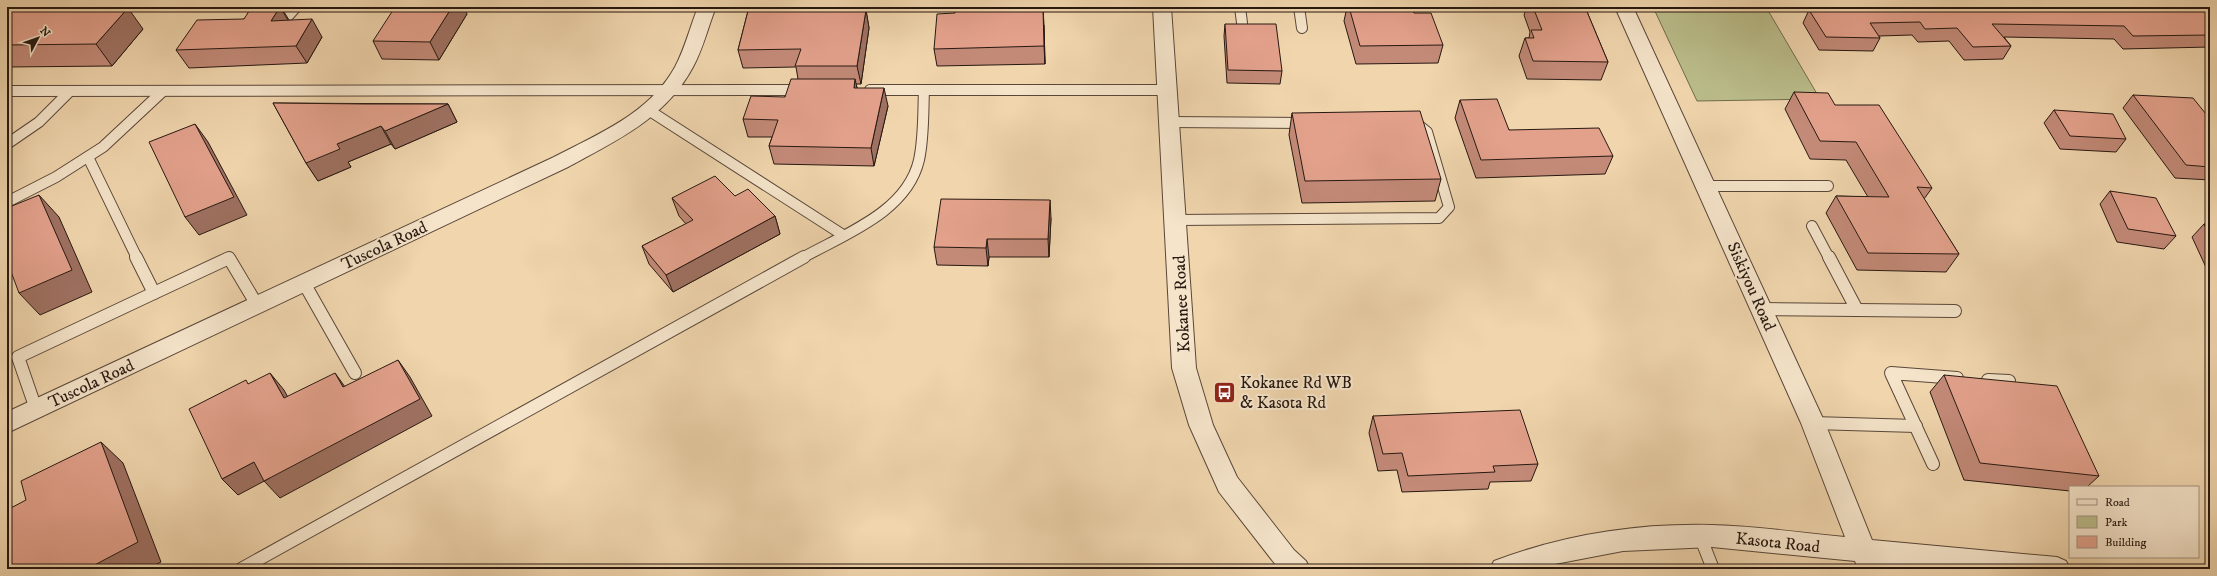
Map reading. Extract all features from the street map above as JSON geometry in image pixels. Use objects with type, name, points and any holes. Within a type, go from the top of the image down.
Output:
[{"type":"street","name":"Tuscola Road","points":[[7,423],[561,162],[619,130],[650,111],[669,90],[684,67],[707,7]]},
{"type":"street","name":"Kokanee Road","points":[[1162,7],[1184,368],[1201,425],[1228,484],[1286,558],[1297,569]]},
{"type":"street","name":"Siskiyou Road","points":[[1624,7],[1813,423],[1867,560]]},
{"type":"street","name":"Kasota Road","points":[[1503,569],[1555,552],[1623,540],[1712,536],[1867,560],[2056,569]]},
{"type":"lane","points":[[289,15],[296,7]]},
{"type":"lane","points":[[1240,7],[1242,23]]},
{"type":"lane","points":[[1299,7],[1302,28]]},
{"type":"lane","points":[[7,91],[813,90]]},
{"type":"lane","points":[[861,90],[1168,90]]},
{"type":"lane","points":[[241,569],[874,218],[900,198],[908,189],[915,175],[920,158],[924,90]]},
{"type":"lane","points":[[7,144],[39,122],[70,91]]},
{"type":"lane","points":[[7,202],[43,184],[104,146],[164,91]]},
{"type":"lane","points":[[650,111],[843,235]]},
{"type":"lane","points":[[1170,122],[1315,123]]},
{"type":"lane","points":[[1176,220],[1440,218],[1449,208],[1427,132],[1417,124],[1401,124]]},
{"type":"lane","points":[[88,157],[154,294]]},
{"type":"lane","points":[[1706,186],[1828,186]]},
{"type":"lane","points":[[1812,226],[1858,310]]},
{"type":"lane","points":[[36,409],[12,359],[229,258],[257,305]]},
{"type":"lane","points":[[304,283],[355,374]]},
{"type":"lane","points":[[1762,309],[1955,311]]},
{"type":"lane","points":[[1934,464],[1891,373],[2009,381]]},
{"type":"lane","points":[[1813,423],[1916,426]]},
{"type":"lane","points":[[1700,536],[1713,569]]},
{"type":"green space","points":[[1653,7],[1766,7],[1820,99],[1697,101]]},
{"type":"building","points":[[7,7],[128,8],[96,44],[7,45]]},
{"type":"building","points":[[280,7],[271,21],[312,19],[296,46],[176,50],[197,20],[244,19],[251,8]]},
{"type":"building","points":[[395,7],[452,7],[430,42],[373,41]]},
{"type":"building","points":[[749,7],[804,7],[803,11],[866,10],[857,66],[795,66],[801,49],[738,50]]},
{"type":"building","points":[[955,7],[993,7],[993,9],[1043,8],[1044,46],[934,49],[937,14],[955,13]]},
{"type":"building","points":[[1349,7],[1411,7],[1414,13],[1431,13],[1443,45],[1360,46]]},
{"type":"building","points":[[1533,7],[1585,7],[1608,62],[1533,61],[1525,38],[1534,38],[1531,30],[1542,30]]},
{"type":"building","points":[[1831,7],[2210,7],[2210,35],[2133,36],[2124,26],[1992,24],[2011,46],[1973,47],[1957,28],[1925,29],[1920,22],[1870,23],[1880,38],[1826,37],[1809,10],[1833,10]]},
{"type":"building","points":[[1225,24],[1276,24],[1282,71],[1228,70]]},
{"type":"building","points":[[791,79],[855,79],[854,88],[884,88],[871,148],[769,146],[778,120],[743,119],[751,96],[785,97]]},
{"type":"building","points":[[1794,92],[1828,93],[1835,105],[1879,105],[1932,188],[1917,187],[1959,254],[1868,253],[1836,196],[1889,197],[1856,142],[1820,141]]},
{"type":"building","points":[[2133,95],[2193,98],[2210,119],[2210,167],[2186,165]]},
{"type":"building","points":[[1497,99],[1509,130],[1599,128],[1613,156],[1481,160],[1460,100]]},
{"type":"building","points":[[273,103],[448,104],[385,131],[381,126],[337,144],[340,149],[306,163]]},
{"type":"building","points":[[2054,110],[2113,114],[2126,139],[2070,136]]},
{"type":"building","points":[[1420,111],[1441,179],[1305,181],[1292,113]]},
{"type":"building","points":[[195,124],[234,197],[185,217],[149,142]]},
{"type":"building","points":[[715,176],[735,196],[748,189],[775,216],[666,275],[642,246],[693,220],[672,198]]},
{"type":"building","points":[[2110,191],[2156,198],[2176,236],[2128,229]]},
{"type":"building","points":[[39,195],[72,270],[19,293],[7,261],[7,208]]},
{"type":"building","points":[[941,199],[1050,200],[1048,239],[987,239],[986,248],[934,247]]},
{"type":"building","points":[[2204,224],[2210,225],[2210,237]]},
{"type":"building","points":[[398,360],[420,399],[264,481],[254,462],[222,479],[189,409],[246,380],[248,384],[270,373],[284,398],[335,373],[343,387]]},
{"type":"building","points":[[1944,375],[2057,386],[2099,476],[1980,463]]},
{"type":"building","points":[[1520,410],[1538,464],[1493,466],[1495,472],[1408,476],[1402,453],[1383,454],[1373,416]]},
{"type":"building","points":[[101,442],[138,542],[87,569],[7,569],[7,510],[26,500],[21,481]]},
{"type":"place","name":"Kokanee Rd WB & Kasota Rd","points":[[1225,392]]}]
